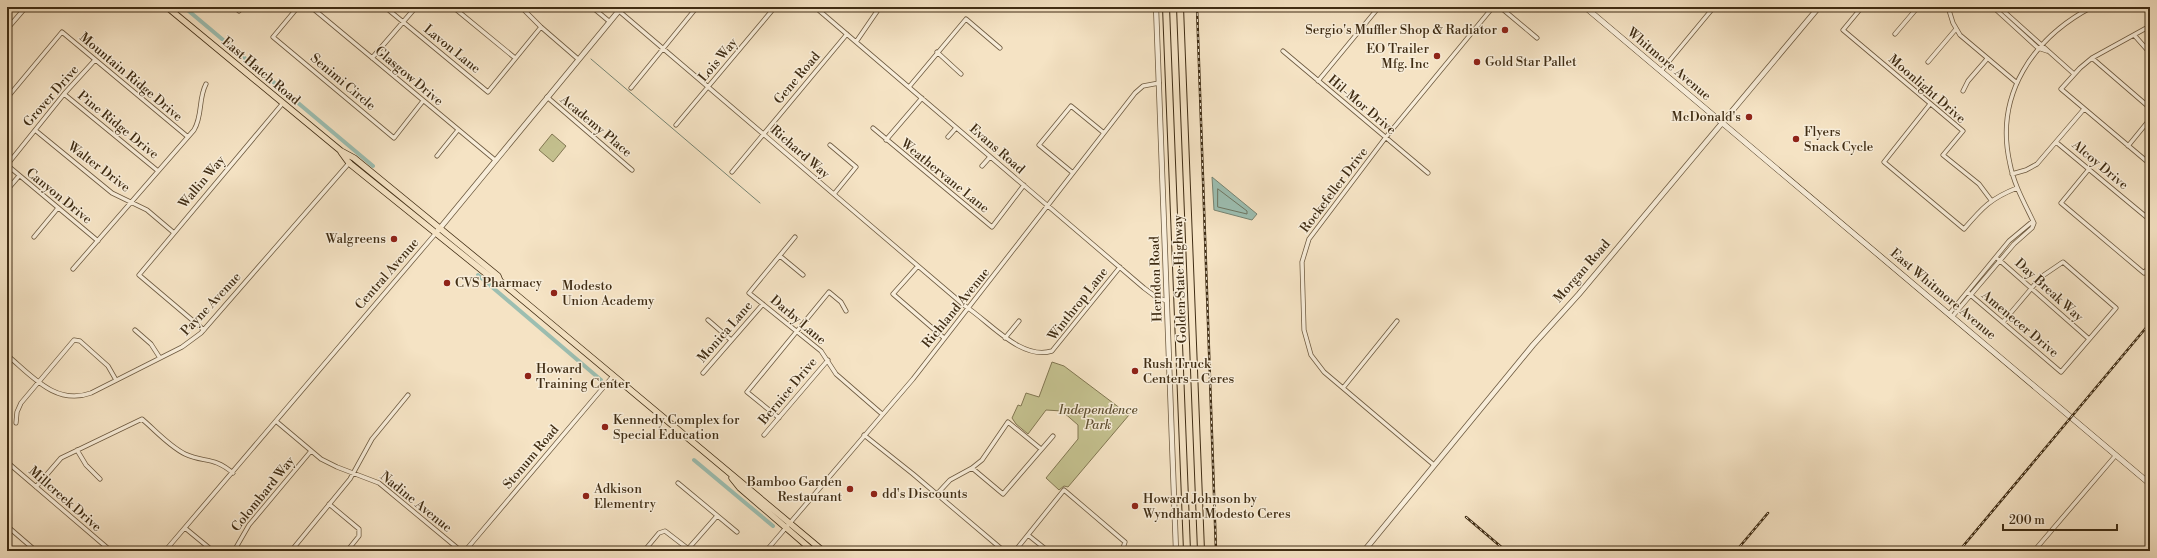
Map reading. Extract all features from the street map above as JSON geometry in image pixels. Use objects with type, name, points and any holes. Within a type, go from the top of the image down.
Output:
[{"type":"highway","name":"Golden State Highway","points":[[1166,7],[1187,551]]},
{"type":"highway","name":"Golden State Highway","points":[[1180,7],[1201,551]]},
{"type":"main road","name":"East Hatch Road","points":[[167,7],[341,152],[349,163],[438,231]]},
{"type":"main road","name":"Whitmore Avenue","points":[[1585,7],[1722,122]]},
{"type":"main road","name":"East Whitmore Avenue","points":[[1722,122],[2150,484]]},
{"type":"main road","name":"East Hatch Road","points":[[341,152],[354,158],[494,280],[500,281],[613,376],[731,476],[740,488],[824,551]]},
{"type":"main road","name":"East Hatch Road","points":[[788,525],[813,551]]},
{"type":"street","points":[[7,29],[26,7]]},
{"type":"street","points":[[234,7],[239,11],[242,7]]},
{"type":"street","name":"Senimi Circle","points":[[298,7],[273,37],[394,138],[424,101]]},
{"type":"street","name":"Glasgow Drive","points":[[311,7],[495,160]]},
{"type":"street","name":"Lavon Lane","points":[[385,7],[488,92],[515,58]]},
{"type":"street","points":[[372,58],[416,7]]},
{"type":"street","points":[[453,7],[515,58],[541,27]]},
{"type":"street","points":[[521,7],[541,27],[578,59]]},
{"type":"street","points":[[592,7],[610,22]]},
{"type":"street","points":[[631,88],[697,7]]},
{"type":"street","name":"Lois Way","points":[[676,125],[775,7]]},
{"type":"street","name":"Evans Road","points":[[815,7],[1156,298],[1167,301]]},
{"type":"street","points":[[856,42],[880,7]]},
{"type":"street","name":"Herndon Road","points":[[1156,7],[1176,551]]},
{"type":"street","points":[[1318,81],[1379,7]]},
{"type":"street","name":"Rockefeller Drive","points":[[1434,465],[1319,366],[1306,341],[1302,270],[1304,253],[1316,227],[1386,138],[1494,7]]},
{"type":"street","points":[[1500,7],[1537,38]]},
{"type":"street","points":[[1661,71],[1714,7]]},
{"type":"street","name":"Morgan Road","points":[[1364,551],[1434,465],[1820,7]]},
{"type":"street","name":"Moonlight Drive","points":[[1862,7],[1843,30],[1963,130],[1943,155],[1979,184],[1991,200]]},
{"type":"street","points":[[1895,34],[1918,7]]},
{"type":"street","points":[[1993,7],[2038,48],[2048,52]]},
{"type":"street","points":[[1999,7],[2074,74]]},
{"type":"street","points":[[1950,315],[1971,295],[2020,238],[2032,228],[2033,222],[2017,188],[2012,174],[2008,153],[2006,130],[2009,106],[2026,65],[2038,48],[2065,23],[2092,7]]},
{"type":"street","points":[[1949,8],[1956,29],[1965,41],[2018,83]]},
{"type":"street","name":"Central Avenue","points":[[165,551],[277,422],[438,231],[578,59],[621,9]]},
{"type":"street","name":"Richard Way","points":[[621,9],[663,49],[708,88],[969,308]]},
{"type":"street","points":[[909,87],[937,52],[966,20],[1000,48]]},
{"type":"street","points":[[2150,26],[2135,36],[2092,58],[2074,74],[2061,89],[2150,164]]},
{"type":"street","points":[[1928,62],[1956,29]]},
{"type":"street","name":"Mountain Ridge Drive","points":[[7,98],[62,32],[188,137]]},
{"type":"street","name":"Gene Road","points":[[732,172],[847,34]]},
{"type":"street","points":[[2135,36],[2150,53]]},
{"type":"street","name":"Hil-Mor Drive","points":[[1283,51],[1428,173]]},
{"type":"street","points":[[937,52],[961,74]]},
{"type":"street","points":[[2092,58],[2150,108]]},
{"type":"street","points":[[1963,91],[1968,82],[1987,59]]},
{"type":"street","name":"Grover Drive","points":[[7,165],[64,94],[95,60]]},
{"type":"street","name":"Richland Avenue","points":[[766,551],[882,414],[894,402],[969,308],[1140,87],[1159,83]]},
{"type":"street","points":[[73,269],[188,137],[199,119],[201,92],[206,84]]},
{"type":"street","name":"Pine Ridge Drive","points":[[64,94],[158,171]]},
{"type":"street","name":"Academy Place","points":[[547,98],[632,170]]},
{"type":"street","points":[[886,140],[922,98]]},
{"type":"street","name":"Wallin Way","points":[[204,330],[138,275],[283,103]]},
{"type":"street","points":[[1930,104],[1884,162],[1964,229],[1991,200],[2017,188]]},
{"type":"street","points":[[1073,173],[1039,145],[1071,106],[1104,133]]},
{"type":"street","points":[[2012,174],[2033,166],[2084,109]]},
{"type":"street","points":[[2128,146],[2150,120]]},
{"type":"street","name":"Weathervane Lane","points":[[873,128],[992,227],[1024,185]]},
{"type":"street","points":[[948,137],[956,128]]},
{"type":"street","name":"Walter Drive","points":[[35,130],[112,193],[147,210],[173,232]]},
{"type":"street","points":[[438,156],[458,130]]},
{"type":"street","name":"Alcoy Drive","points":[[2056,142],[2150,220]]},
{"type":"street","points":[[830,144],[856,167],[834,194]]},
{"type":"street","points":[[982,166],[990,157]]},
{"type":"street","name":"Payne Avenue","points":[[7,355],[56,394],[74,397],[91,393],[186,345],[204,330],[354,158]]},
{"type":"street","name":"Canyon Drive","points":[[7,165],[18,176],[98,241]]},
{"type":"street","points":[[2089,169],[2061,203],[2144,273],[2150,266]]},
{"type":"street","points":[[7,190],[18,176]]},
{"type":"street","points":[[34,237],[58,208]]},
{"type":"street","points":[[1950,315],[1996,257],[2021,230],[2033,222]]},
{"type":"street","points":[[795,237],[780,256],[804,275]]},
{"type":"street","name":"Darby Lane","points":[[780,256],[749,293],[821,351],[836,374],[882,414]]},
{"type":"street","name":"Day Break Way","points":[[1996,257],[2030,289],[2089,339]]},
{"type":"street","points":[[2003,322],[2041,277],[2063,262],[2116,308],[2089,339]]},
{"type":"street","points":[[918,266],[893,294],[944,338]]},
{"type":"street","name":"Winthrop Lane","points":[[969,308],[1005,338],[1036,352],[1052,351],[1120,267]]},
{"type":"street","points":[[779,418],[747,392],[829,292],[841,302],[846,311]]},
{"type":"street","name":"Amenecer Drive","points":[[1967,292],[2061,372],[2089,339]]},
{"type":"street","name":"Monica Lane","points":[[703,373],[763,304]]},
{"type":"street","points":[[708,320],[731,340]]},
{"type":"street","points":[[1005,338],[1019,321]]},
{"type":"street","points":[[1343,388],[1397,321]]},
{"type":"street","points":[[135,330],[151,344],[160,358]]},
{"type":"street","points":[[16,422],[17,412],[21,403],[75,340],[80,341],[108,366],[116,380]]},
{"type":"street","name":"Bernice Drive","points":[[764,435],[828,360]]},
{"type":"street","name":"Stonum Road","points":[[465,551],[613,376]]},
{"type":"street","points":[[291,551],[354,473],[370,442],[408,395]]},
{"type":"street","points":[[36,487],[57,462],[77,450],[142,419],[181,452],[193,457],[213,460],[233,473]]},
{"type":"street","name":"Nadine Avenue","points":[[277,422],[311,451],[329,463],[379,483],[461,551]]},
{"type":"street","points":[[937,494],[954,476],[972,468],[986,454],[1008,422],[1041,449]]},
{"type":"street","points":[[864,436],[937,494],[1004,551]]},
{"type":"street","points":[[972,468],[1003,494],[1053,436]]},
{"type":"street","points":[[77,450],[86,466],[100,478]]},
{"type":"street","name":"Colombard Way","points":[[234,551],[249,525],[311,451]]},
{"type":"street","points":[[2034,551],[2116,455]]},
{"type":"street","name":"Millcreek Drive","points":[[7,462],[111,551]]},
{"type":"street","points":[[678,483],[737,532]]},
{"type":"street","points":[[1015,551],[1064,490],[1125,542],[1122,551]]},
{"type":"street","points":[[329,504],[359,530],[360,536],[347,551]]},
{"type":"street","points":[[644,551],[663,531],[668,532],[689,550],[717,516]]},
{"type":"street","points":[[7,526],[36,551]]},
{"type":"street","points":[[185,528],[213,551]]},
{"type":"street","points":[[1028,535],[1048,551]]},
{"type":"street","points":[[100,551],[105,546]]},
{"type":"green space","points":[[552,134],[566,146],[553,162],[539,150]]},
{"type":"green space","name":"Independence Park","points":[[1052,362],[1064,366],[1129,415],[1068,487],[1064,486],[1059,490],[1046,478],[1078,439],[1078,425],[1062,411],[1046,410],[1028,434],[1016,424],[1012,418],[1018,405],[1021,406],[1026,393],[1039,397]]},
{"type":"water","points":[[1212,177],[1257,214],[1252,220],[1214,210]]},
{"type":"waterway","points":[[184,7],[373,166]]},
{"type":"waterway","points":[[591,59],[760,203]]},
{"type":"waterway","points":[[478,275],[601,380]]},
{"type":"waterway","points":[[694,460],[773,526]]},
{"type":"railway","points":[[1197,7],[1216,551]]},
{"type":"railway","points":[[1959,551],[2150,323]]},
{"type":"railway","points":[[1736,551],[1768,513]]},
{"type":"railway","points":[[1466,517],[1506,551]]},
{"type":"place","name":"Sergio's Muffler Shop & Radiator","points":[[1505,30]]},
{"type":"place","name":"EO Trailer Mfg. Inc","points":[[1437,56]]},
{"type":"place","name":"Gold Star Pallet","points":[[1477,62]]},
{"type":"place","name":"McDonald's","points":[[1749,117]]},
{"type":"place","name":"Flyers Snack Cycle","points":[[1796,139]]},
{"type":"place","name":"Walgreens","points":[[394,239]]},
{"type":"place","name":"CVS Pharmacy","points":[[447,283]]},
{"type":"place","name":"Modesto Union Academy","points":[[554,293]]},
{"type":"place","name":"Rush Truck Centers – Ceres","points":[[1135,371]]},
{"type":"place","name":"Howard Training Center","points":[[528,376]]},
{"type":"place","name":"Kennedy Complex for Special Education","points":[[605,427]]},
{"type":"place","name":"Bamboo Garden Restaurant","points":[[850,489]]},
{"type":"place","name":"dd's Discounts","points":[[874,494]]},
{"type":"place","name":"Adkison Elementry","points":[[586,496]]},
{"type":"place","name":"Howard Johnson by Wyndham Modesto Ceres","points":[[1135,506]]}]
